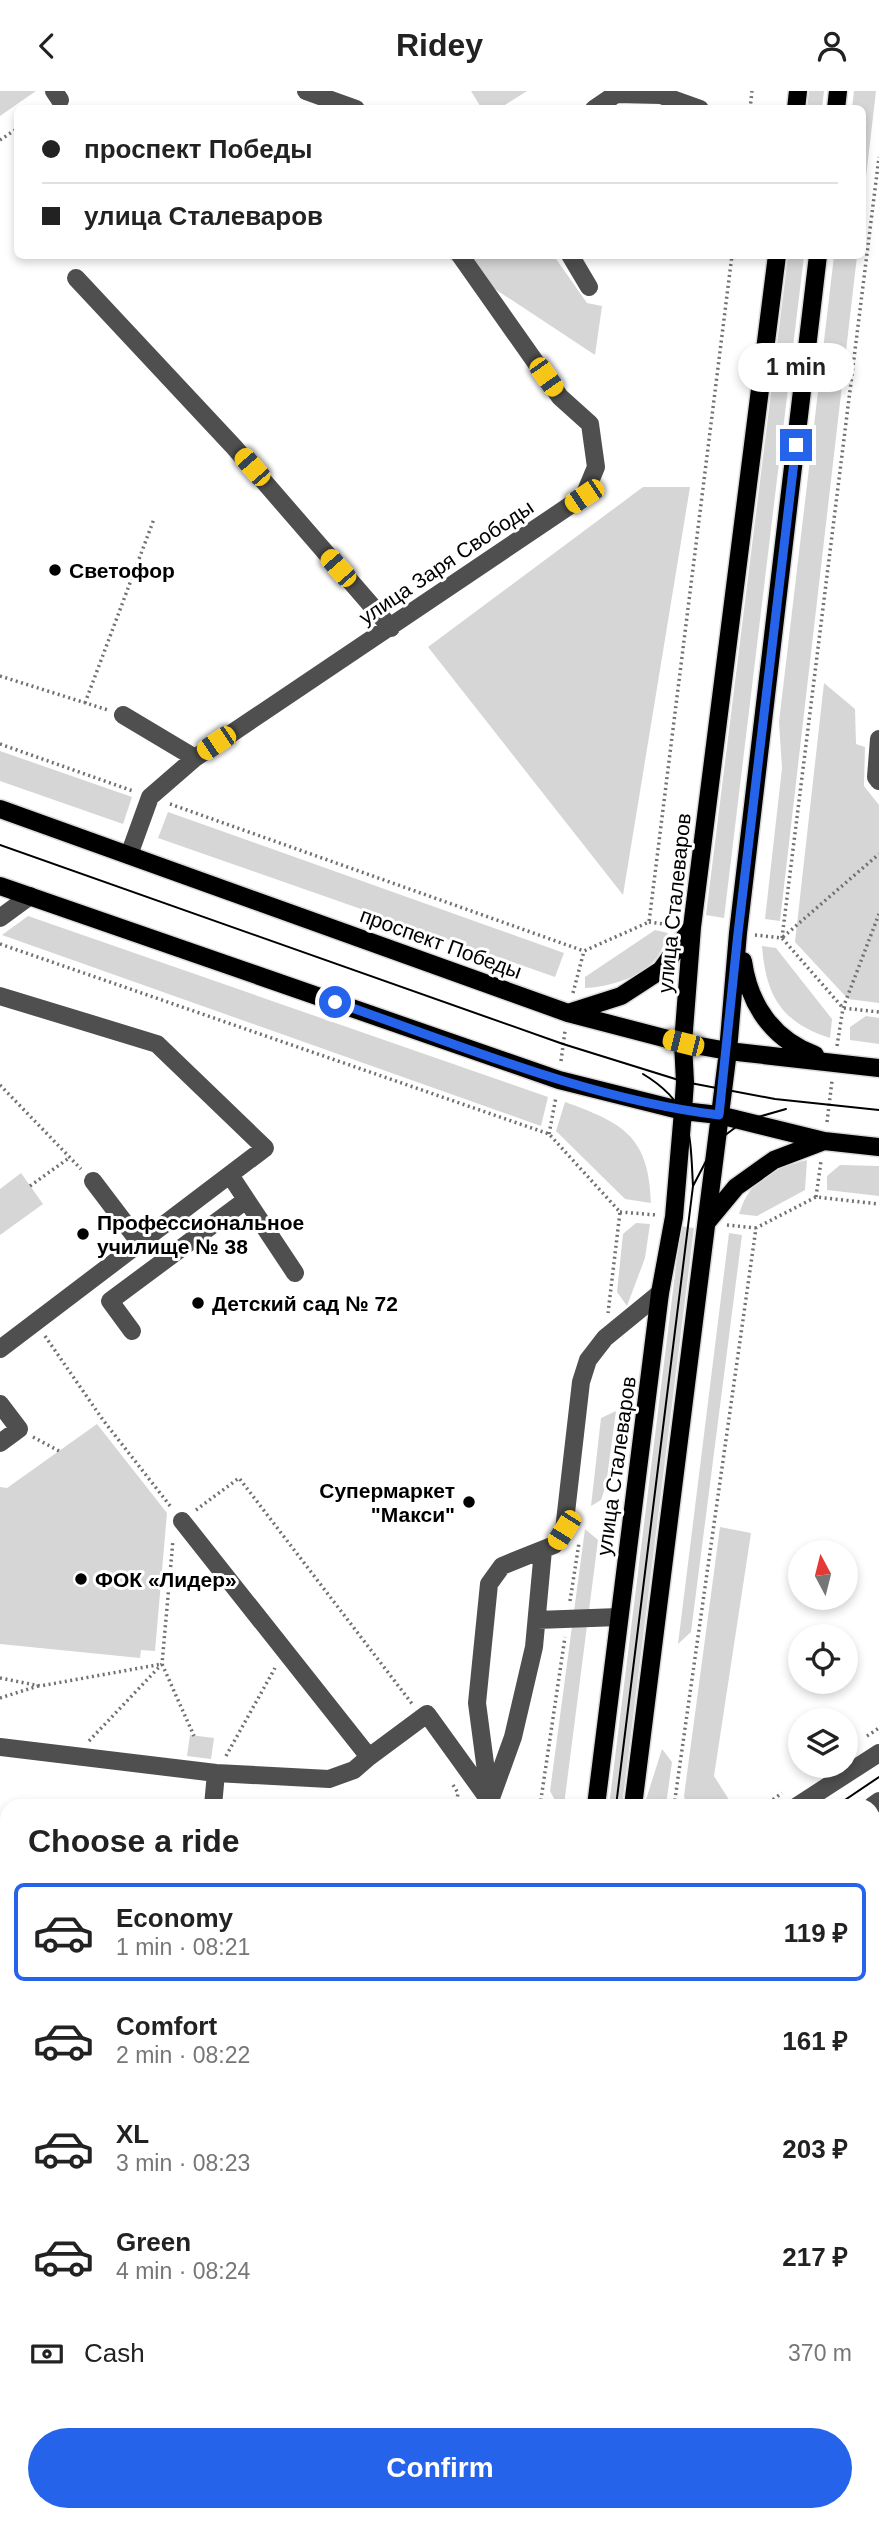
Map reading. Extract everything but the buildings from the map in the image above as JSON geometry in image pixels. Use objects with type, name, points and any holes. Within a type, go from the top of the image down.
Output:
[{"type":"main road","name":"улица Сталеваров","points":[[597,1799],[660,1293],[674,1217],[685,1082],[683,1043],[692,927],[776,259]]},
{"type":"main road","points":[[634,1799],[728,1051],[738,933],[818,259]]},
{"type":"main road","name":"проспект Победы","points":[[0,809],[568,1013],[683,1043],[728,1051],[879,1068]]},
{"type":"main road","points":[[0,886],[559,1080],[683,1111],[719,1115],[824,1141],[879,1147]]},
{"type":"main road","points":[[568,1013],[621,996],[661,970],[692,927]]},
{"type":"main road","points":[[738,933],[746,983],[763,1019],[799,1049],[834,1062]]},
{"type":"main road","points":[[707,1223],[736,1187],[774,1160],[824,1141]]},
{"type":"street","points":[[306,91],[345,105]]},
{"type":"street","points":[[600,105],[616,93],[660,93],[691,105]]},
{"type":"street","name":"улица Заря Свободы","points":[[129,855],[150,797],[195,758],[584,496],[596,467],[590,425],[560,397],[463,259]]},
{"type":"street","points":[[572,259],[589,287]]},
{"type":"street","points":[[76,278],[234,447],[391,628]]},
{"type":"street","points":[[123,715],[195,758]]},
{"type":"street","points":[[879,739],[876,777],[879,781]]},
{"type":"street","points":[[0,918],[30,896]]},
{"type":"street","points":[[0,996],[157,1044],[265,1148],[0,1349]]},
{"type":"street","points":[[230,1175],[296,1273]]},
{"type":"street","points":[[93,1181],[140,1243]]},
{"type":"street","points":[[132,1331],[110,1301],[246,1201]]},
{"type":"street","points":[[489,1799],[477,1703],[489,1584],[502,1566],[554,1545],[564,1530],[581,1382],[588,1360],[605,1338],[660,1293]]},
{"type":"street","points":[[0,1404],[19,1429],[0,1443]]},
{"type":"street","points":[[178,1526],[284,1650],[369,1757]]},
{"type":"street","points":[[492,1799],[513,1737],[534,1647],[543,1550]]},
{"type":"street","points":[[537,1620],[619,1617]]},
{"type":"street","points":[[0,1747],[216,1773],[329,1779],[354,1770],[425,1716],[486,1799]]},
{"type":"street","points":[[808,1799],[879,1753]]},
{"type":"street","points":[[214,1799],[216,1773]]},
{"type":"path","points":[[782,938],[879,157]]},
{"type":"path","points":[[649,922],[732,259]]},
{"type":"path","points":[[85,703],[154,519]]},
{"type":"path","points":[[0,676],[123,715]]},
{"type":"path","points":[[0,744],[584,951],[649,922],[692,927]]},
{"type":"path","points":[[782,938],[879,853]]},
{"type":"path","points":[[816,1197],[843,1008],[879,914]]},
{"type":"path","points":[[738,933],[782,938],[843,1008],[879,1012]]},
{"type":"path","points":[[0,944],[549,1134],[620,1212],[605,1338]]},
{"type":"path","points":[[549,1134],[568,1013],[584,951]]},
{"type":"path","points":[[0,1085],[93,1181]]},
{"type":"path","points":[[30,1186],[69,1158]]},
{"type":"path","points":[[675,1799],[755,1228],[816,1197],[879,1204]]},
{"type":"path","points":[[35,1323],[178,1526],[162,1664],[194,1735]]},
{"type":"path","points":[[19,1429],[59,1451]]},
{"type":"path","points":[[178,1526],[239,1478],[425,1716]]},
{"type":"path","points":[[541,1799],[579,1542]]},
{"type":"path","points":[[216,1773],[284,1650]]},
{"type":"path","points":[[0,1698],[40,1686],[162,1664]]},
{"type":"path","points":[[75,1756],[162,1664]]},
{"type":"path","points":[[0,1678],[40,1686]]},
{"type":"shaded area","points":[[0,91],[36,91],[14,105],[0,116]]},
{"type":"shaded area","points":[[471,91],[527,91],[505,105],[480,105]]},
{"type":"shaded area","points":[[809,91],[824,91],[822,105],[807,105]]},
{"type":"shaded area","points":[[854,91],[876,91],[866,177],[866,105],[852,105]]},
{"type":"shaded area","points":[[450,259],[556,259],[587,303],[602,306],[595,355]]},
{"type":"shaded area","points":[[788,259],[804,259],[724,918],[706,915]]},
{"type":"shaded area","points":[[834,259],[857,259],[780,921],[765,919],[782,768],[779,722]]},
{"type":"shaded area","points":[[643,487],[690,487],[623,895],[428,647]]},
{"type":"shaded area","points":[[824,683],[855,709],[856,744],[865,747],[864,786],[879,805],[879,1003],[848,999],[795,942]]},
{"type":"shaded area","points":[[0,751],[132,797],[123,824],[0,781]]},
{"type":"shaded area","points":[[168,812],[564,953],[555,977],[158,838]]},
{"type":"shaded area","points":[[28,916],[548,1097],[541,1126],[2,935]]},
{"type":"shaded area","points":[[655,930],[668,933],[659,954],[645,969],[616,983],[585,988],[585,977]]},
{"type":"shaded area","points":[[762,946],[776,948],[832,1019],[830,1038],[799,1024],[779,1005],[767,979]]},
{"type":"shaded area","points":[[866,1016],[879,1018],[879,1044],[850,1040],[850,1027]]},
{"type":"shaded area","points":[[565,1102],[603,1117],[629,1135],[645,1162],[651,1203],[625,1199],[556,1131]]},
{"type":"shaded area","points":[[807,1160],[805,1190],[757,1216],[739,1214],[756,1183],[783,1167]]},
{"type":"shaded area","points":[[840,1165],[879,1166],[879,1196],[827,1190],[827,1176]]},
{"type":"shaded area","points":[[21,1173],[43,1204],[0,1235],[0,1189]]},
{"type":"shaded area","points":[[636,1223],[650,1224],[645,1258],[627,1306],[617,1292],[623,1234]]},
{"type":"shaded area","points":[[681,1226],[694,1228],[623,1799],[610,1799]]},
{"type":"shaded area","points":[[729,1233],[742,1235],[691,1632],[678,1644]]},
{"type":"shaded area","points":[[616,1411],[606,1485],[601,1500],[591,1506],[601,1418]]},
{"type":"shaded area","name":"ФОК «Лидер»","points":[[97,1424],[167,1513],[155,1651],[141,1650],[140,1658],[0,1644],[0,1487],[7,1488]]},
{"type":"shaded area","points":[[720,1527],[751,1533],[714,1776],[729,1799],[685,1799]]},
{"type":"shaded area","points":[[585,1529],[598,1540],[565,1799],[554,1799],[550,1791]]},
{"type":"shaded area","points":[[190,1735],[214,1738],[211,1759],[187,1756]]},
{"type":"shaded area","points":[[662,1749],[672,1762],[667,1799],[646,1799]]},
{"type":"tram line","points":[[0,845],[563,1044],[685,1082],[775,1099],[879,1110]]},
{"type":"tram line","points":[[617,1799],[693,1186],[686,1121],[671,1097],[643,1074]]},
{"type":"tram line","points":[[693,1186],[716,1142],[744,1121],[786,1109]]},
{"type":"tram line","points":[[846,1799],[879,1777]]},
{"type":"place","name":"Светофор","points":[[55,570]]},
{"type":"place","name":"Профессиональное училище № 38","points":[[83,1234]]},
{"type":"place","name":"Детский сад № 72","points":[[198,1303]]},
{"type":"place","name":"Супермаркет \"Макси\"","points":[[469,1502]]},
{"type":"place","name":"ФОК «Лидер»","points":[[81,1579]]},
{"type":"route","points":[[335,1002],[559,1080],[683,1111],[719,1115],[796,445]]}]
